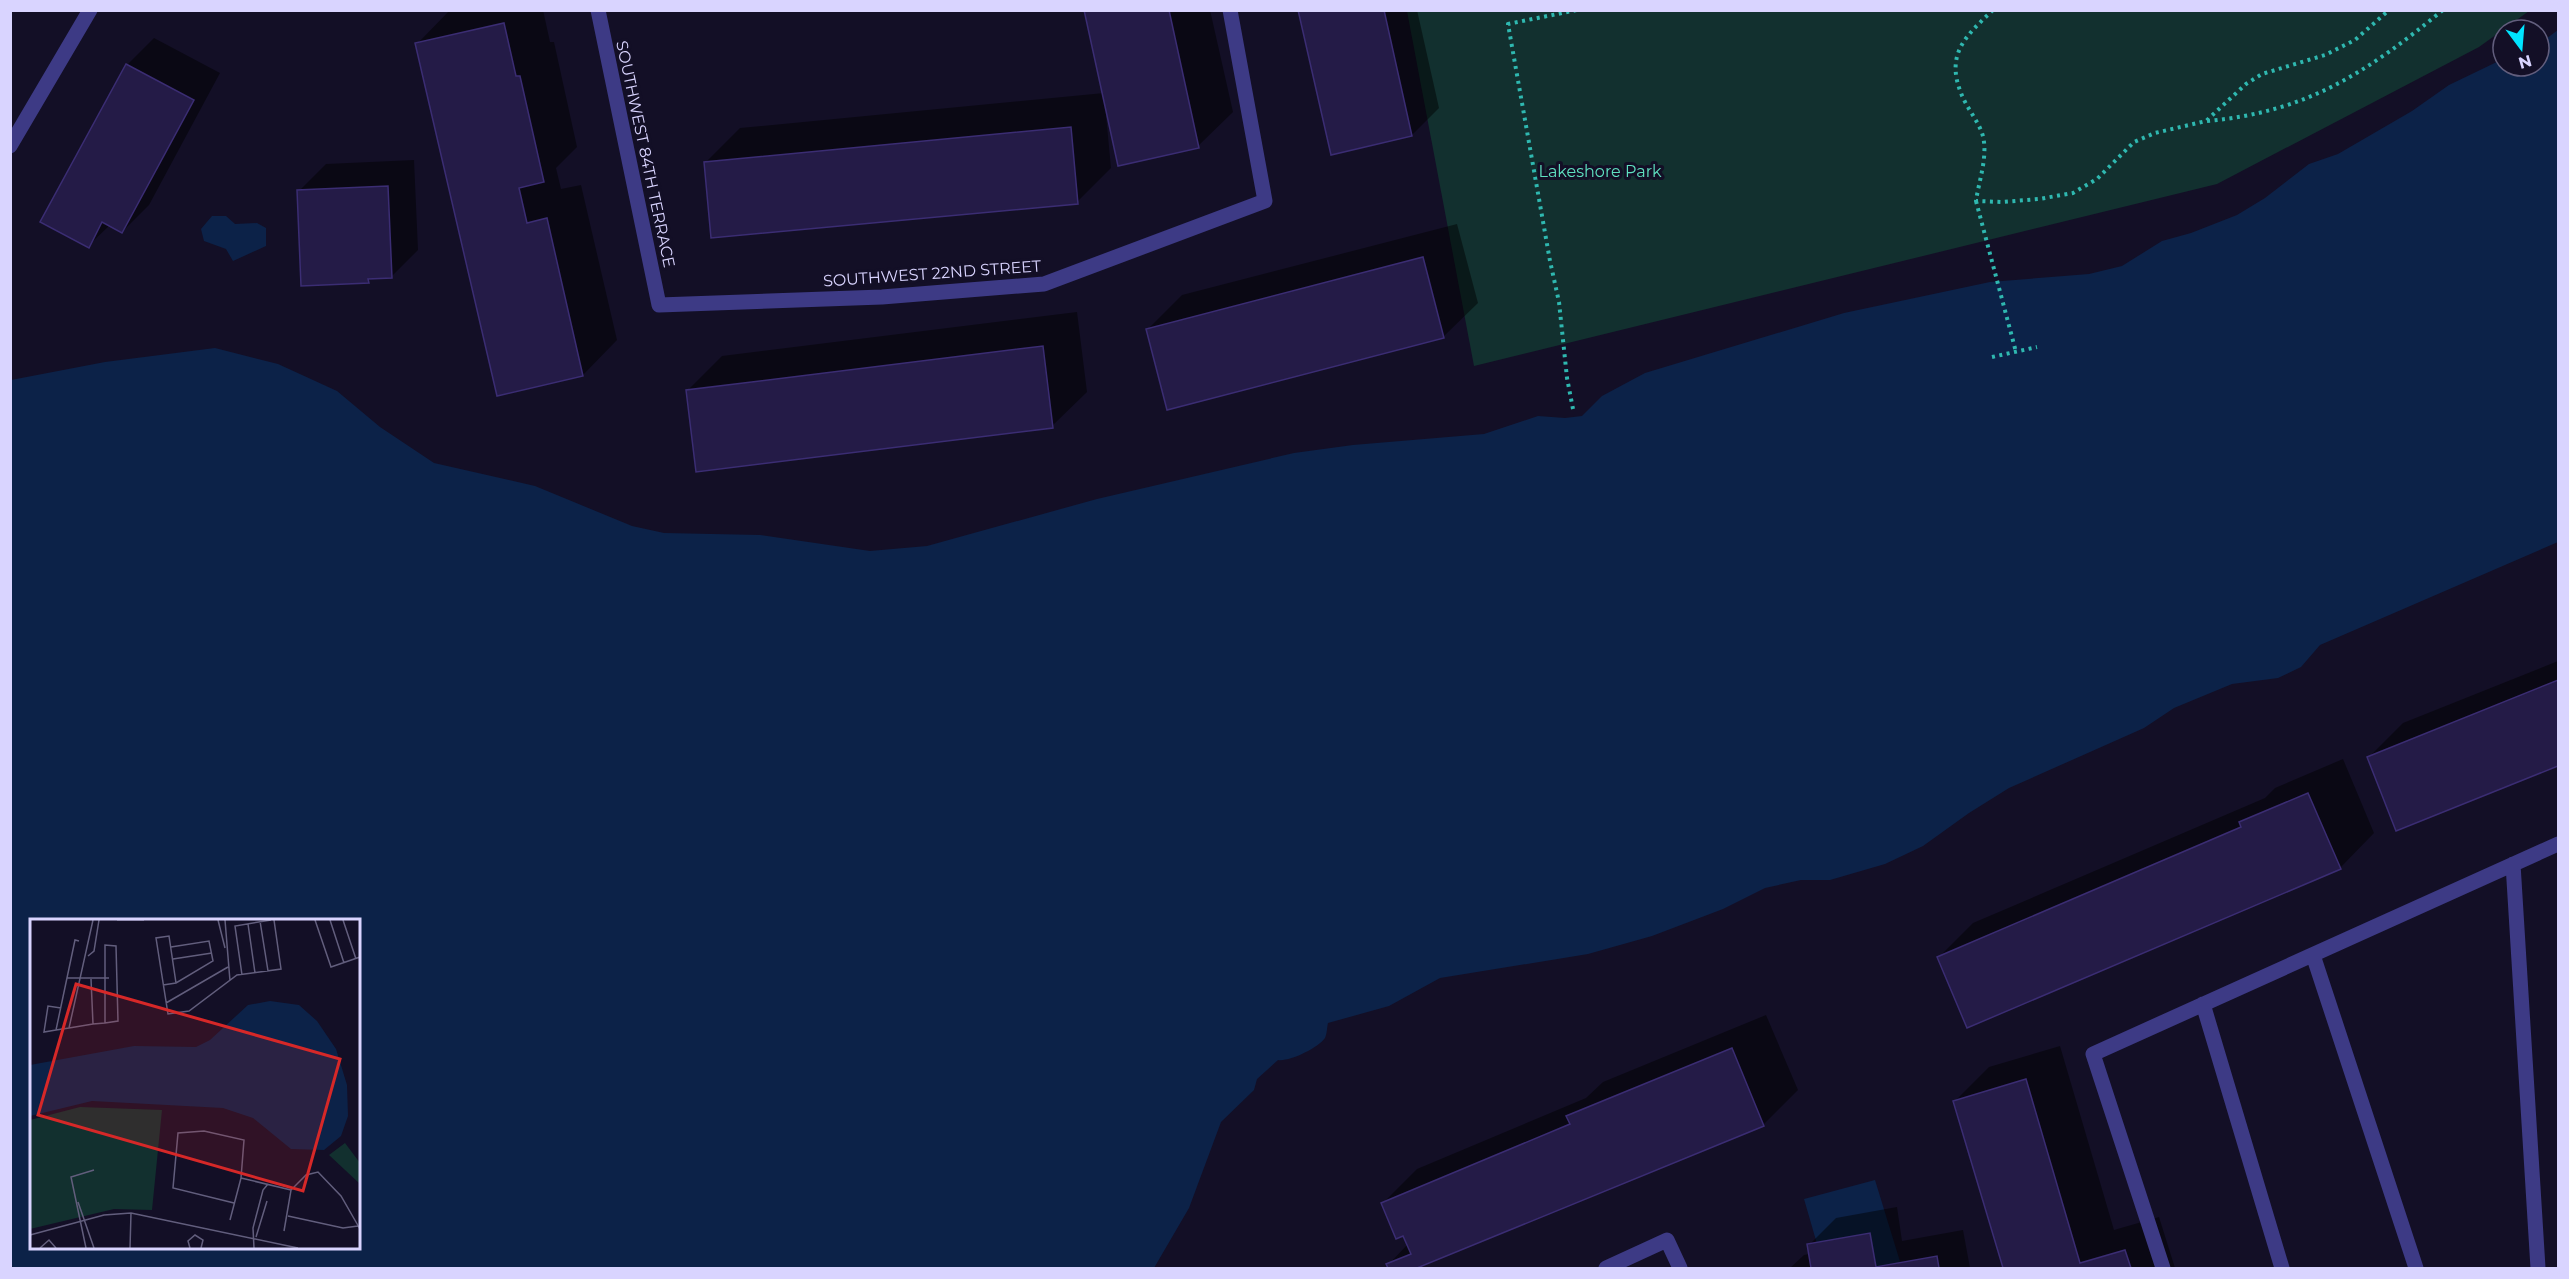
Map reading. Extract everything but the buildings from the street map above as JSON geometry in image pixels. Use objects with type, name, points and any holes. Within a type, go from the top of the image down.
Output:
[{"type":"street","points":[[10,146],[90,10]]},
{"type":"street","name":"SOUTHWEST 84TH TERRACE","points":[[598,10],[659,305]]},
{"type":"street","name":"SOUTHWEST 22ND STREET","points":[[659,305],[882,297],[1044,284],[1265,201],[1230,10]]},
{"type":"street","points":[[2163,1269],[2093,1054],[2559,844]]},
{"type":"street","points":[[2513,864],[2538,1269]]},
{"type":"street","points":[[2313,955],[2416,1269]]},
{"type":"street","points":[[2203,1004],[2282,1269]]},
{"type":"street","points":[[1606,1269],[1667,1240],[1680,1269]]},
{"type":"path","points":[[1573,409],[1567,378],[1559,302],[1508,24],[1577,10]]},
{"type":"path","points":[[1993,10],[1964,39],[1956,55],[1956,73],[1960,92],[1983,134],[1985,154],[1976,201],[2016,352]]},
{"type":"path","points":[[2206,121],[2262,74],[2325,55],[2355,40],[2389,10]]},
{"type":"path","points":[[1976,201],[2002,202],[2039,199],[2073,193],[2097,179],[2134,142],[2155,133],[2206,121],[2269,111],[2306,100],[2348,80],[2393,51],[2443,10]]},
{"type":"path","points":[[1992,357],[2037,347]]},
{"type":"green space","name":"Lakeshore Park","points":[[1407,10],[2529,11],[2519,18],[2491,18],[2491,38],[2479,47],[2217,184],[1474,366]]},
{"type":"water","points":[[2558,30],[2558,542],[2320,645],[2301,667],[2278,678],[2232,684],[2174,708],[2144,728],[2009,788],[1923,846],[1885,864],[1830,880],[1801,880],[1765,888],[1723,909],[1652,936],[1588,954],[1440,978],[1389,1006],[1328,1023],[1326,1036],[1321,1042],[1296,1057],[1278,1060],[1257,1079],[1254,1090],[1221,1122],[1189,1208],[1154,1268],[13,1268],[11,1264],[11,380],[105,362],[215,348],[278,364],[337,391],[380,427],[434,463],[535,486],[632,526],[664,533],[760,535],[870,551],[927,546],[1097,499],[1294,453],[1353,445],[1484,434],[1538,416],[1565,418],[1582,416],[1602,396],[1645,373],[1844,313],[1990,282],[2089,274],[2122,266],[2162,241],[2191,233],[2237,215],[2265,198],[2309,164],[2338,154],[2412,111],[2449,85],[2491,65],[2491,78],[2551,78],[2551,35]]},
{"type":"water","points":[[212,216],[226,216],[235,224],[257,223],[266,228],[266,246],[233,261],[226,249],[204,241],[201,229]]},
{"type":"water","points":[[1875,1180],[1902,1268],[1824,1268],[1804,1199]]}]
